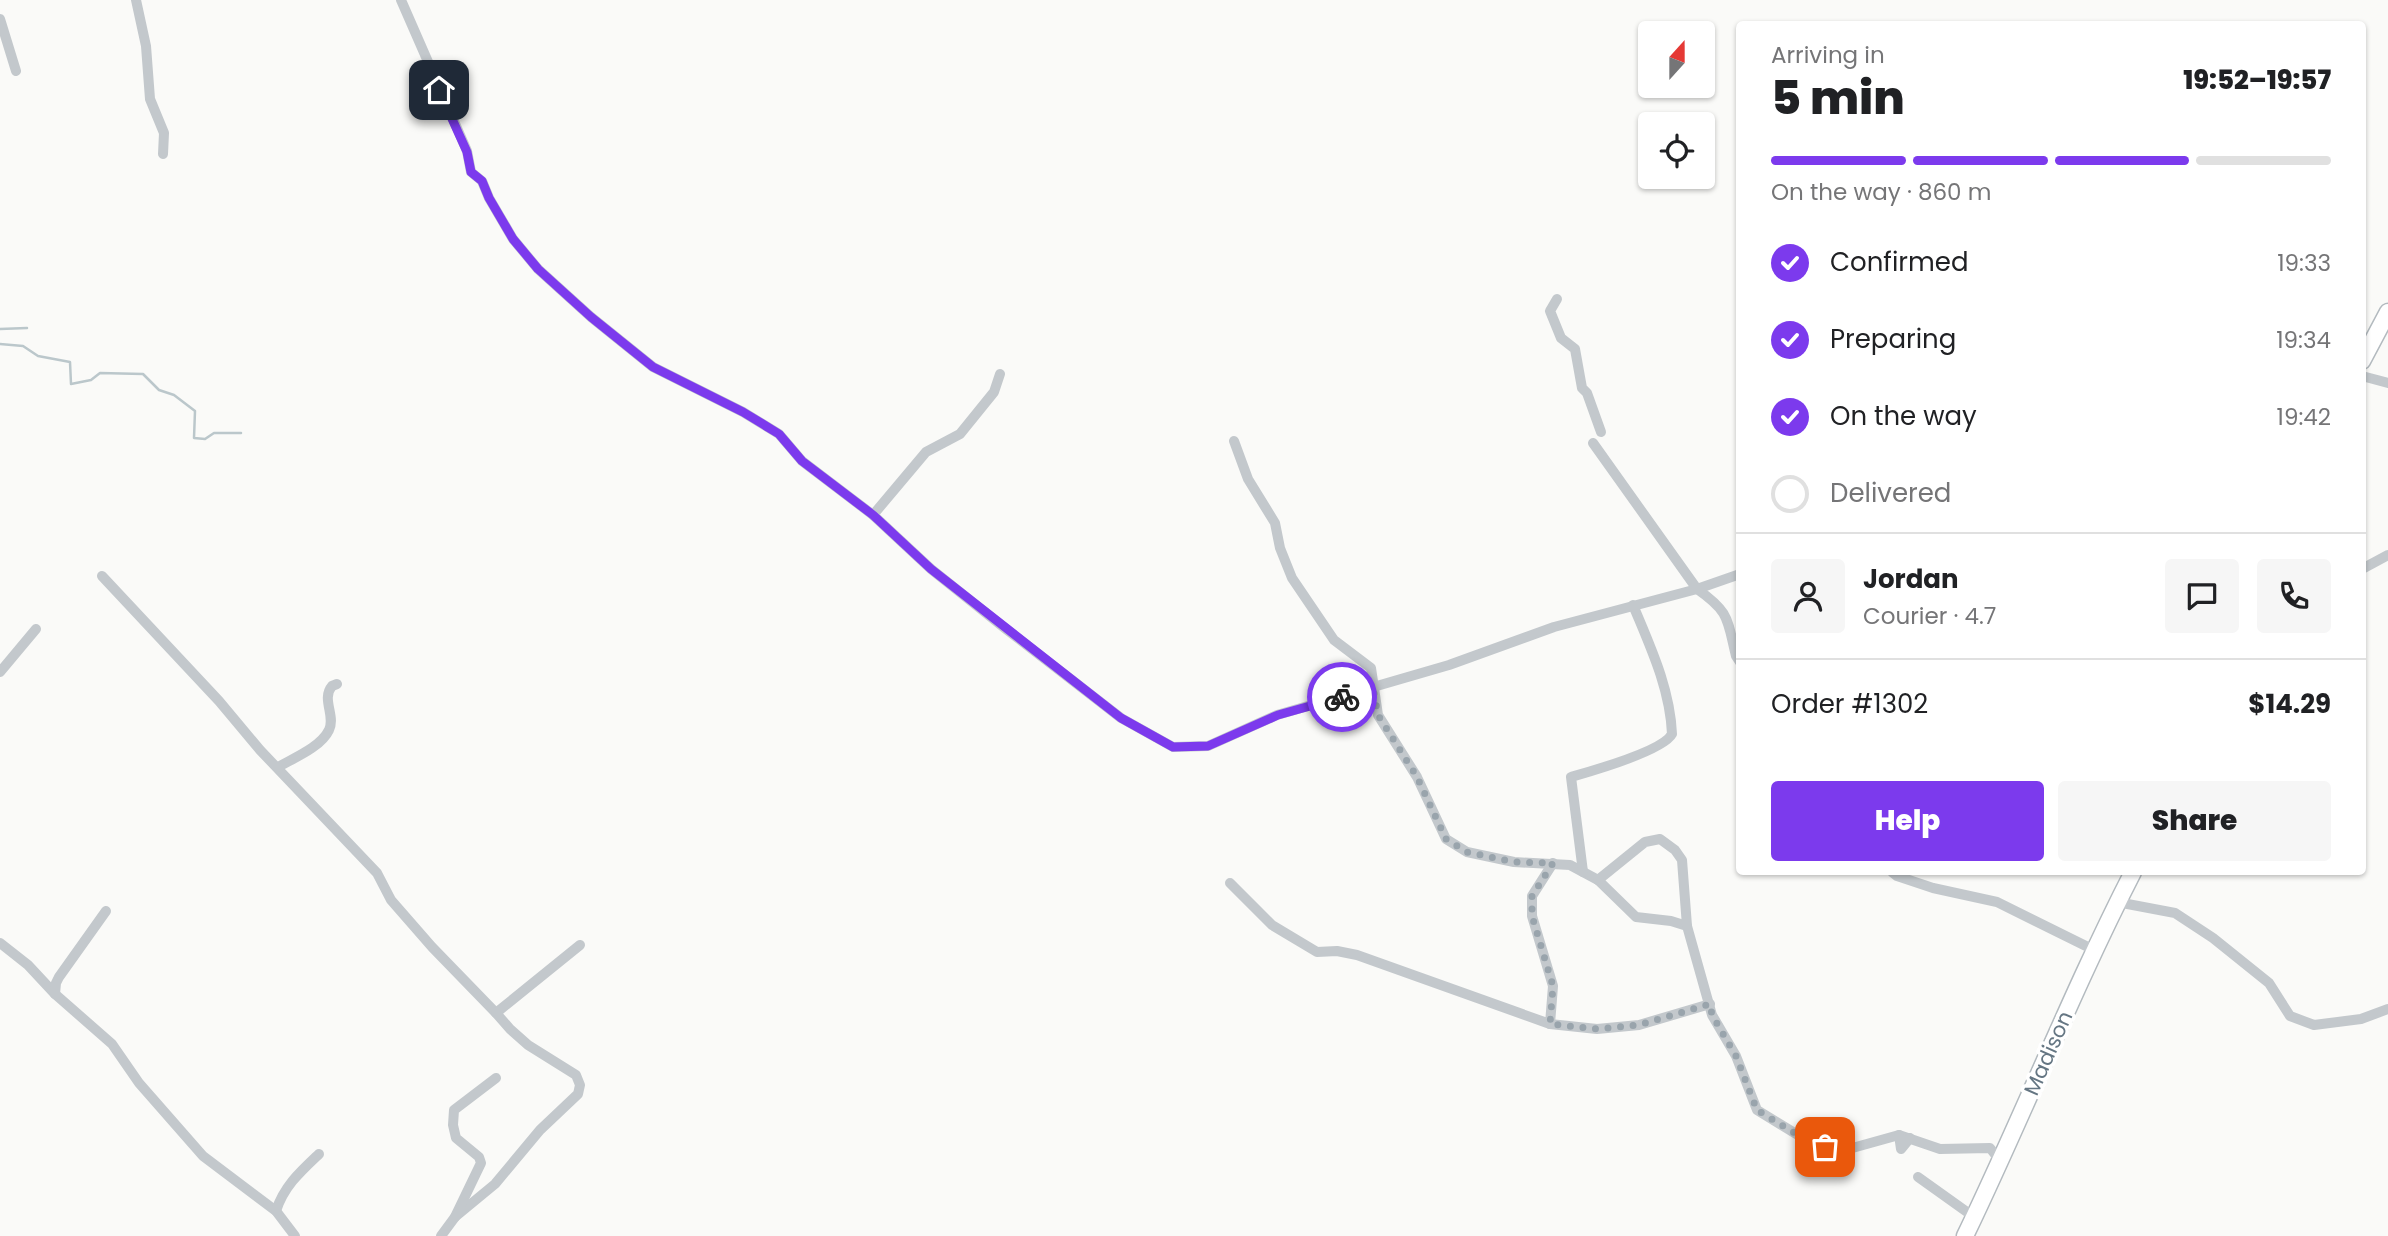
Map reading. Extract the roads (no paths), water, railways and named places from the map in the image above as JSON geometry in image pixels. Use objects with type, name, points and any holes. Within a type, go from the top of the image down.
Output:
[{"type":"street","points":[[136,0],[146,46],[150,99],[164,133],[163,153]]},
{"type":"street","points":[[401,0],[467,152],[471,172],[482,181],[513,239],[538,269],[591,317],[653,367],[743,412],[779,434],[802,461],[873,515],[931,569],[1121,718],[1173,747],[1208,746],[1278,715],[1449,665],[1554,627],[1697,589],[1736,575]]},
{"type":"street","points":[[0,19],[16,71]]},
{"type":"street","points":[[1557,299],[1550,311],[1552,320],[1562,338],[1575,349],[1582,388],[1587,393],[1601,432]]},
{"type":"street","points":[[2366,353],[2388,312]]},
{"type":"street","points":[[873,515],[926,452],[960,434],[994,392],[1000,374]]},
{"type":"street","points":[[2366,377],[2388,383]]},
{"type":"street","points":[[1234,441],[1248,479],[1275,523],[1280,548],[1292,578],[1334,640],[1371,668],[1378,715],[1417,777],[1446,839],[1467,852],[1514,862],[1570,864],[1598,880],[1636,917],[1671,921],[1687,926]]},
{"type":"street","points":[[1593,443],[1697,589],[1725,613],[1736,656]]},
{"type":"street","points":[[2366,567],[2388,555]]},
{"type":"street","points":[[102,576],[377,873],[391,900],[432,947],[510,1029],[528,1045],[576,1075],[580,1085],[578,1094],[540,1130],[495,1184],[454,1217]]},
{"type":"street","points":[[1583,872],[1571,777],[1609,766],[1665,743],[1672,734],[1658,665],[1633,605]]},
{"type":"street","points":[[0,672],[36,629]]},
{"type":"street","points":[[278,767],[297,757],[328,733],[331,721],[327,694],[332,686],[337,684]]},
{"type":"street","points":[[1598,880],[1645,842],[1660,839],[1675,850],[1682,860],[1687,926],[1712,1015],[1736,1056],[1757,1110],[1811,1143],[1838,1152],[1905,1137],[1940,1149],[1990,1148],[2001,1162]]},
{"type":"street","points":[[1550,1024],[1553,986],[1532,916],[1532,896],[1553,863]]},
{"type":"street","points":[[1896,875],[1933,888],[1997,902],[2094,950]]},
{"type":"street","name":"Madison","points":[[1965,1236],[2001,1162],[2094,950],[2131,875]]},
{"type":"street","points":[[1230,883],[1272,925],[1317,952],[1337,951],[1357,955],[1550,1024],[1597,1029],[1639,1025],[1710,1004]]},
{"type":"street","points":[[2117,902],[2175,913],[2213,938],[2269,983],[2290,1016],[2314,1025],[2361,1019],[2388,1009]]},
{"type":"street","points":[[55,994],[55,983],[59,976],[106,911]]},
{"type":"street","points":[[0,943],[28,965],[55,994],[112,1044],[139,1083],[203,1156],[276,1211],[295,1236]]},
{"type":"street","points":[[496,1013],[580,945]]},
{"type":"street","points":[[441,1236],[454,1217],[481,1163],[479,1157],[456,1138],[454,1110],[496,1078]]},
{"type":"street","points":[[276,1211],[286,1188],[295,1176],[319,1154]]},
{"type":"street","points":[[1917,1177],[1974,1217]]},
{"type":"waterway","points":[[0,329],[27,328]]},
{"type":"waterway","points":[[0,344],[23,346],[38,356],[70,362],[71,384],[91,380],[100,373],[143,374],[159,390],[174,395],[195,411],[194,438],[205,439],[214,433],[241,433]]}]
